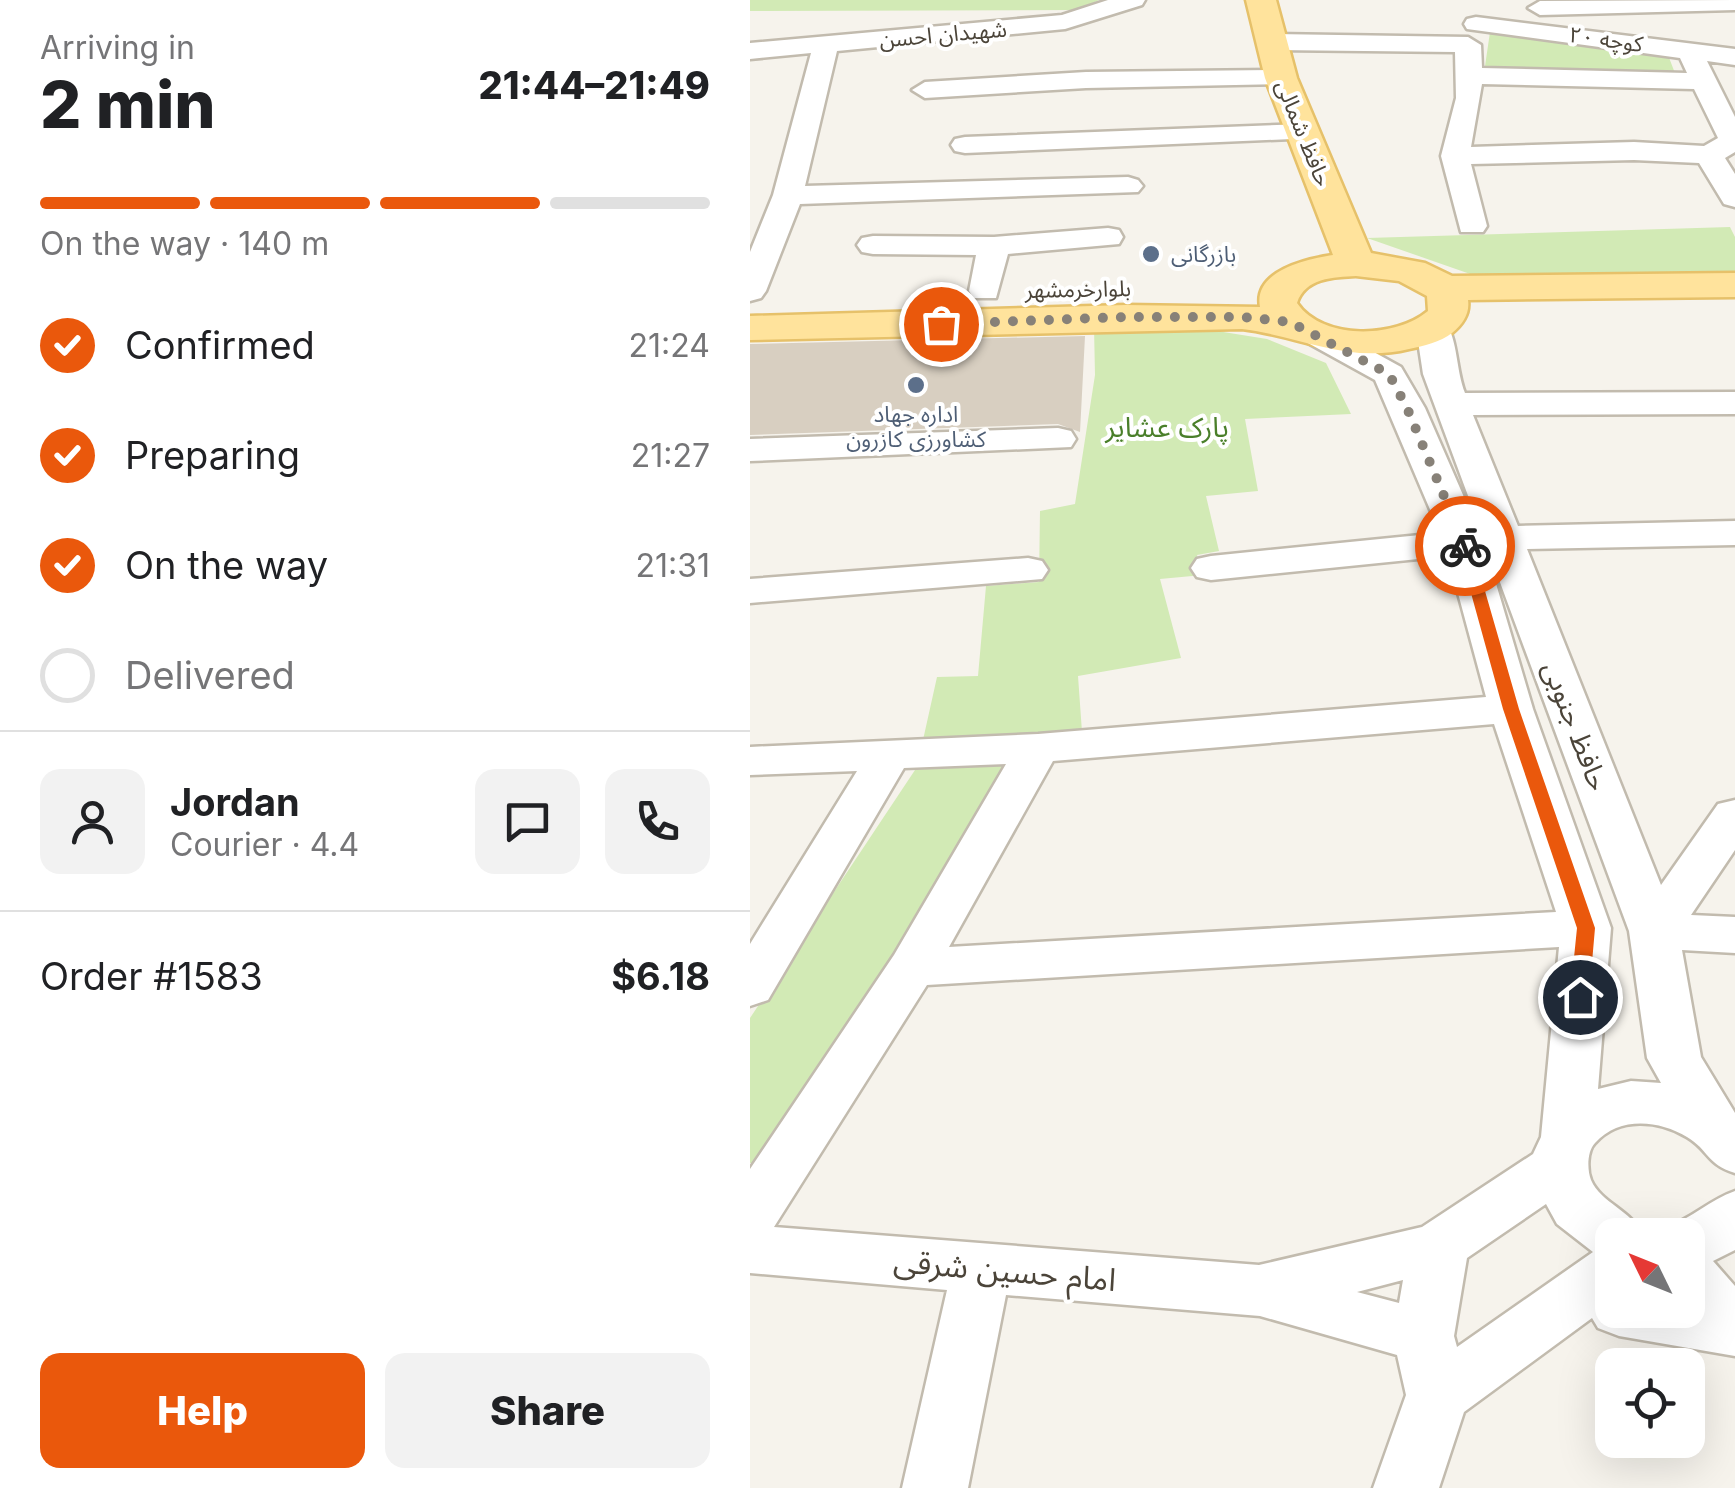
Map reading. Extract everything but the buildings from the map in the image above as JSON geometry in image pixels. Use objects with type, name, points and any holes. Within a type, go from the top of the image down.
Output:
[{"type":"main road","name":"حافظ شمالی","points":[[1261,0],[1281,78],[1356,264]]},
{"type":"main road","points":[[1298,314],[1317,269],[1356,264],[1406,270],[1439,312],[1735,285]]},
{"type":"main road","name":"بلوارخرمشهر","points":[[750,293],[985,291],[1238,301],[1298,314],[1382,342],[1439,312]]},
{"type":"main road","name":"بلوارخرمشهر","points":[[750,328],[1238,301]]},
{"type":"main road","points":[[1546,301],[1735,313]]},
{"type":"street","name":"شهیدان احسن","points":[[750,51],[1065,22],[1134,0]]},
{"type":"street","points":[[1533,8],[1735,3]]},
{"type":"street","points":[[1472,226],[1454,156],[1471,76],[1473,23]]},
{"type":"street","name":"کوچه ۲۰","points":[[1274,42],[1473,23],[1735,57]]},
{"type":"street","points":[[942,36],[922,98],[1086,80],[1281,78]]},
{"type":"street","points":[[750,293],[788,195],[826,44]]},
{"type":"street","points":[[1454,156],[1634,151],[1709,155],[1733,141],[1728,116],[1690,52]]},
{"type":"street","points":[[1471,76],[1704,81]]},
{"type":"street","points":[[966,145],[1305,132]]},
{"type":"street","points":[[1021,187],[1036,142]]},
{"type":"street","points":[[1709,155],[1735,198]]},
{"type":"street","points":[[788,195],[1128,186]]},
{"type":"street","points":[[874,244],[994,246],[1108,237]]},
{"type":"street","points":[[985,291],[994,246]]},
{"type":"street","name":"حافظ جنوبی","points":[[1439,312],[1447,389],[1483,541],[1511,709],[1586,928],[1563,1150]]},
{"type":"street","points":[[1298,314],[1389,374],[1423,366],[1447,389],[1735,403]]},
{"type":"street","name":"حافظ جنوبی","points":[[1389,374],[1483,541],[1654,931],[1674,1058],[1723,1137]]},
{"type":"street","points":[[750,450],[1058,439]]},
{"type":"street","points":[[1211,568],[1483,541],[1735,534]]},
{"type":"street","points":[[750,590],[1028,570]]},
{"type":"street","points":[[750,762],[1038,748],[1511,709]]},
{"type":"street","points":[[750,1216],[912,968],[1038,748]]},
{"type":"street","points":[[751,986],[889,755]]},
{"type":"street","points":[[1654,931],[1735,816]]},
{"type":"street","points":[[912,968],[1586,928]]},
{"type":"street","points":[[1654,931],[1735,935]]},
{"type":"street","points":[[1260,1291],[1440,1247],[1563,1150],[1593,1110],[1630,1100],[1672,1105],[1723,1137]]},
{"type":"street","points":[[1563,1150],[1564,1187],[1576,1207],[1595,1221]]},
{"type":"street","points":[[1705,1240],[1735,1215]]},
{"type":"street","points":[[1406,1488],[1431,1365],[1440,1247]]},
{"type":"street","name":"امام حسین شرقی","points":[[750,1250],[1260,1291]]},
{"type":"street","points":[[934,1488],[982,1268]]},
{"type":"street","points":[[1260,1291],[1431,1365],[1595,1301]]},
{"type":"street","points":[[1705,1294],[1734,1329]]},
{"type":"street","points":[[1705,1322],[1734,1329]]},
{"type":"green space","points":[[750,0],[1099,0],[1078,10],[750,11]]},
{"type":"green space","points":[[1490,32],[1668,55],[1678,81],[1484,73]]},
{"type":"green space","points":[[1730,227],[1735,237],[1735,275],[1496,283],[1367,238]]},
{"type":"green space","name":"پارک عشایر","points":[[1094,327],[1192,327],[1267,339],[1326,363],[1351,414],[1245,419],[1258,491],[1206,496],[1219,551],[1197,555],[1203,575],[1160,579],[1181,658],[1078,676],[1082,732],[1031,742],[768,1165],[750,1163],[750,1018],[917,767],[937,677],[978,676],[986,586],[1039,582],[1040,511],[1075,504],[1095,375]]},
{"type":"way so far","points":[[941,324],[1126,317],[1242,317],[1290,322],[1389,374],[1465,546]]},
{"type":"place","name":"بازرگانی","points":[[1151,254]]},
{"type":"place","name":"اداره جهاد کشاورزی کازرون","points":[[916,385]]},
{"type":"route","points":[[1465,546],[1511,709],[1586,928],[1580,997]]}]
